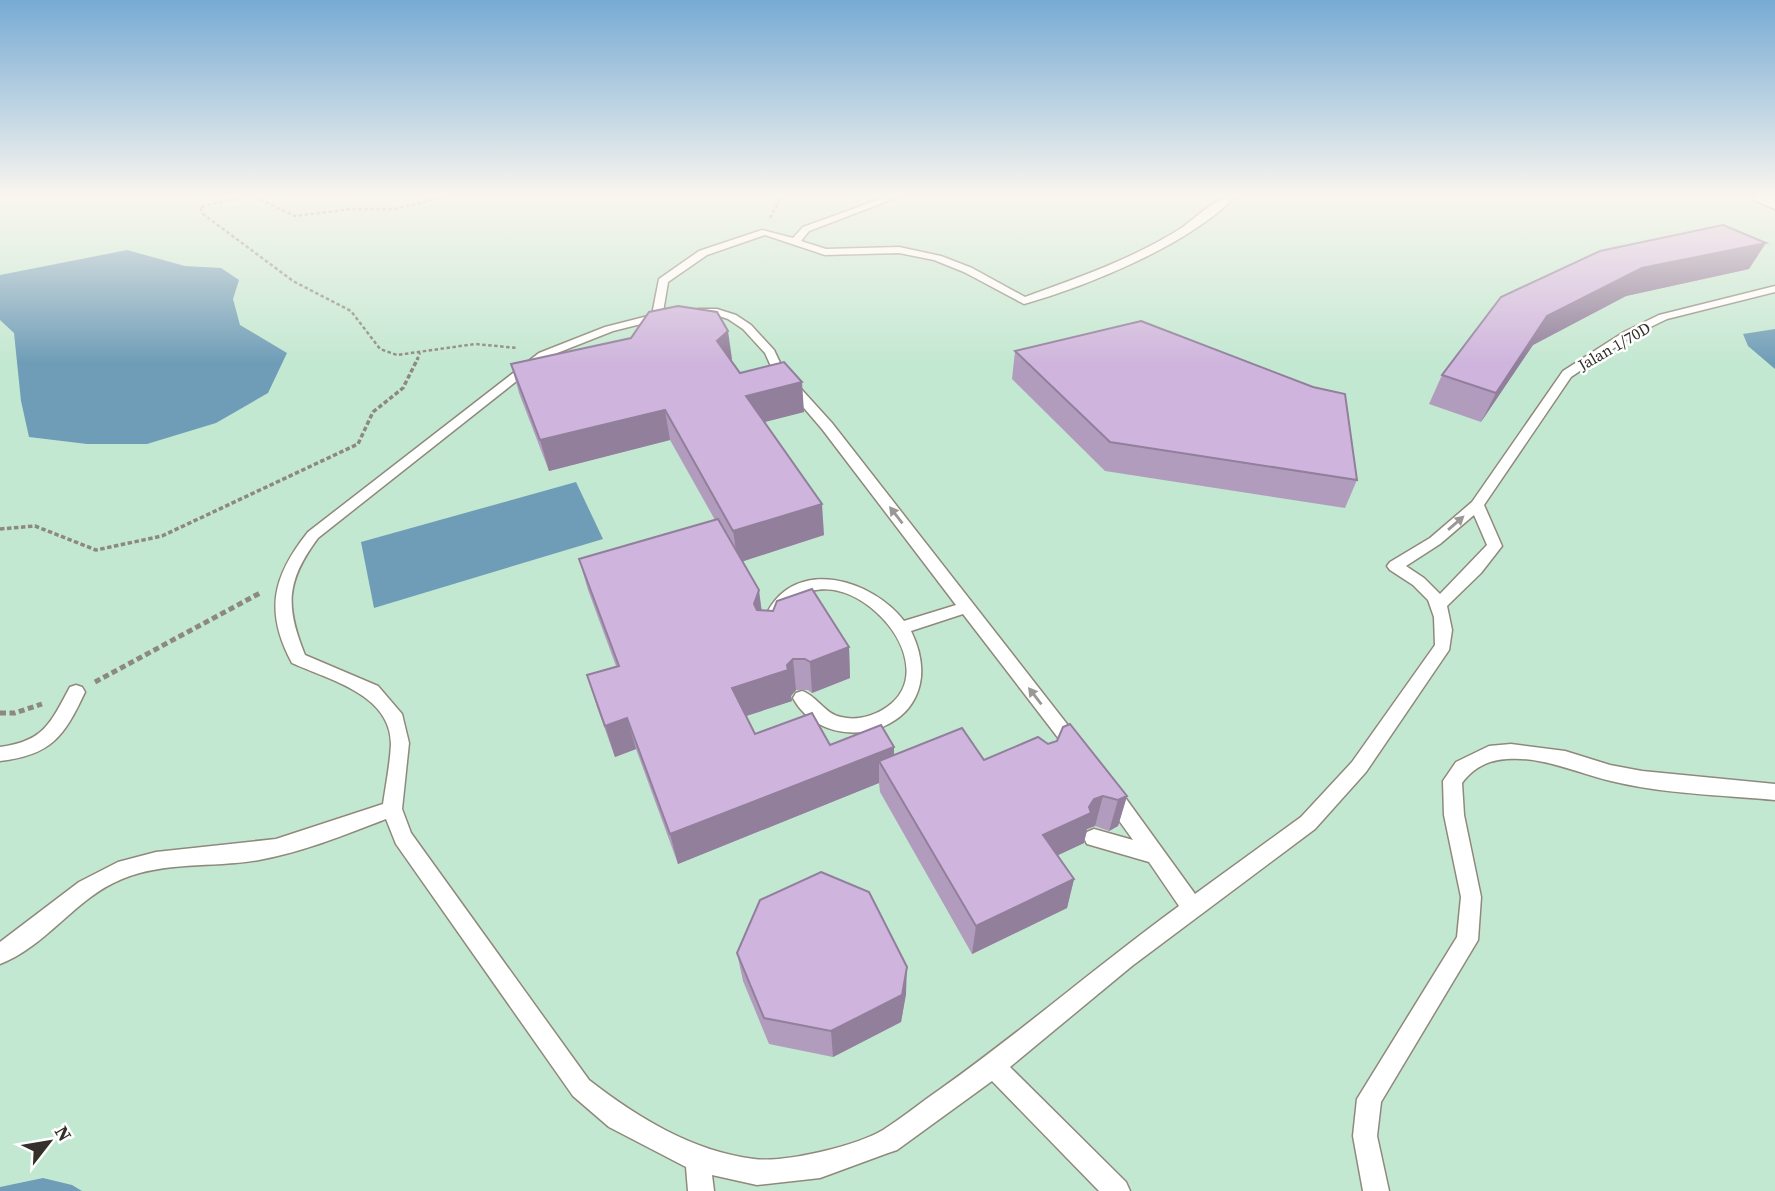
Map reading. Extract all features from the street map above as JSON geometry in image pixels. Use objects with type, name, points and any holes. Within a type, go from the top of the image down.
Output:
[{"type":"lane","points":[[657,317],[663,281],[704,253]]},
{"type":"lane","points":[[911,253],[937,258],[968,270],[1024,301],[1119,267],[1145,253]]},
{"type":"lane","name":"Jalan 1/70D","points":[[1440,603],[1418,580],[1395,566],[1435,541],[1478,505],[1567,374],[1628,334],[1663,317],[1775,289]]},
{"type":"lane","points":[[1088,764],[827,426],[778,370],[770,352],[747,327],[717,312],[657,317],[609,329],[543,355],[313,535],[294,558],[283,582],[280,605],[298,659],[372,691],[396,719],[400,743],[392,809],[403,838],[581,1088],[618,1118],[698,1160],[757,1172],[820,1165],[888,1141],[993,1066],[1124,959],[1308,823],[1359,767],[1443,646],[1445,623],[1440,603],[1476,569],[1495,546],[1478,505]]},
{"type":"lane","points":[[771,628],[779,603],[794,591],[819,584],[841,584],[885,608],[914,651],[912,688],[902,705],[879,721],[839,724],[827,720],[802,698]]},
{"type":"lane","points":[[900,628],[967,607]]},
{"type":"lane","points":[[0,754],[37,745],[57,731],[76,692]]},
{"type":"lane","points":[[1050,744],[1057,723]]},
{"type":"lane","points":[[1376,1191],[1365,1136],[1369,1099],[1467,940],[1471,897],[1454,815],[1452,782],[1463,767],[1489,753],[1511,751],[1565,759],[1610,773],[1642,779],[1775,792]]},
{"type":"lane","points":[[1104,785],[1193,908]]},
{"type":"lane","points":[[0,954],[36,931],[88,888],[118,871],[164,860],[275,848],[392,809]]},
{"type":"lane","points":[[1094,838],[1154,855]]},
{"type":"lane","points":[[993,1066],[1117,1191]]},
{"type":"lane","points":[[698,1160],[701,1191]]},
{"type":"path","points":[[255,253],[293,281],[351,311],[380,349],[397,355],[475,344],[495,344],[543,355]]},
{"type":"path","points":[[0,529],[34,526],[96,550],[162,536],[358,444],[373,412],[403,388],[420,353]]},
{"type":"path","points":[[0,713],[15,713],[76,692],[283,582]]},
{"type":"green space","points":[[0,253],[1775,253],[1775,1191],[0,1191]]},
{"type":"water","points":[[114,253],[136,253],[185,266],[221,268],[239,280],[233,299],[240,325],[287,353],[268,393],[216,423],[147,444],[87,444],[29,437],[21,401],[14,333],[0,320],[0,275]]},
{"type":"water","points":[[1775,329],[1775,369],[1748,346],[1743,334]]},
{"type":"water","points":[[576,482],[603,539],[374,608],[361,542]]},
{"type":"water","points":[[43,1178],[72,1185],[82,1191],[0,1191],[0,1187]]},
{"type":"building","points":[[1597,253],[1718,253],[1642,268],[1547,316],[1496,393],[1442,375],[1501,297]]},
{"type":"building","points":[[678,306],[717,312],[728,331],[717,341],[740,373],[784,362],[802,382],[746,396],[822,504],[733,531],[665,410],[540,440],[511,364],[631,338],[649,312]]},
{"type":"building","points":[[1141,321],[1313,387],[1345,394],[1357,480],[1110,442],[1015,351]]},
{"type":"building","points":[[718,519],[759,590],[754,604],[757,610],[773,611],[777,601],[812,589],[849,647],[810,662],[793,659],[787,665],[788,670],[732,688],[755,734],[812,713],[830,745],[881,725],[894,747],[670,834],[627,718],[605,726],[587,675],[619,666],[579,559]]},
{"type":"building","points":[[1070,724],[1127,796],[1118,800],[1103,796],[1094,799],[1089,807],[1091,813],[1043,835],[1074,879],[976,926],[879,761],[962,728],[984,760],[1038,737],[1048,744],[1057,741],[1063,727]]},
{"type":"building","points":[[821,872],[869,892],[907,967],[902,995],[831,1031],[764,1018],[737,953],[760,900]]}]
